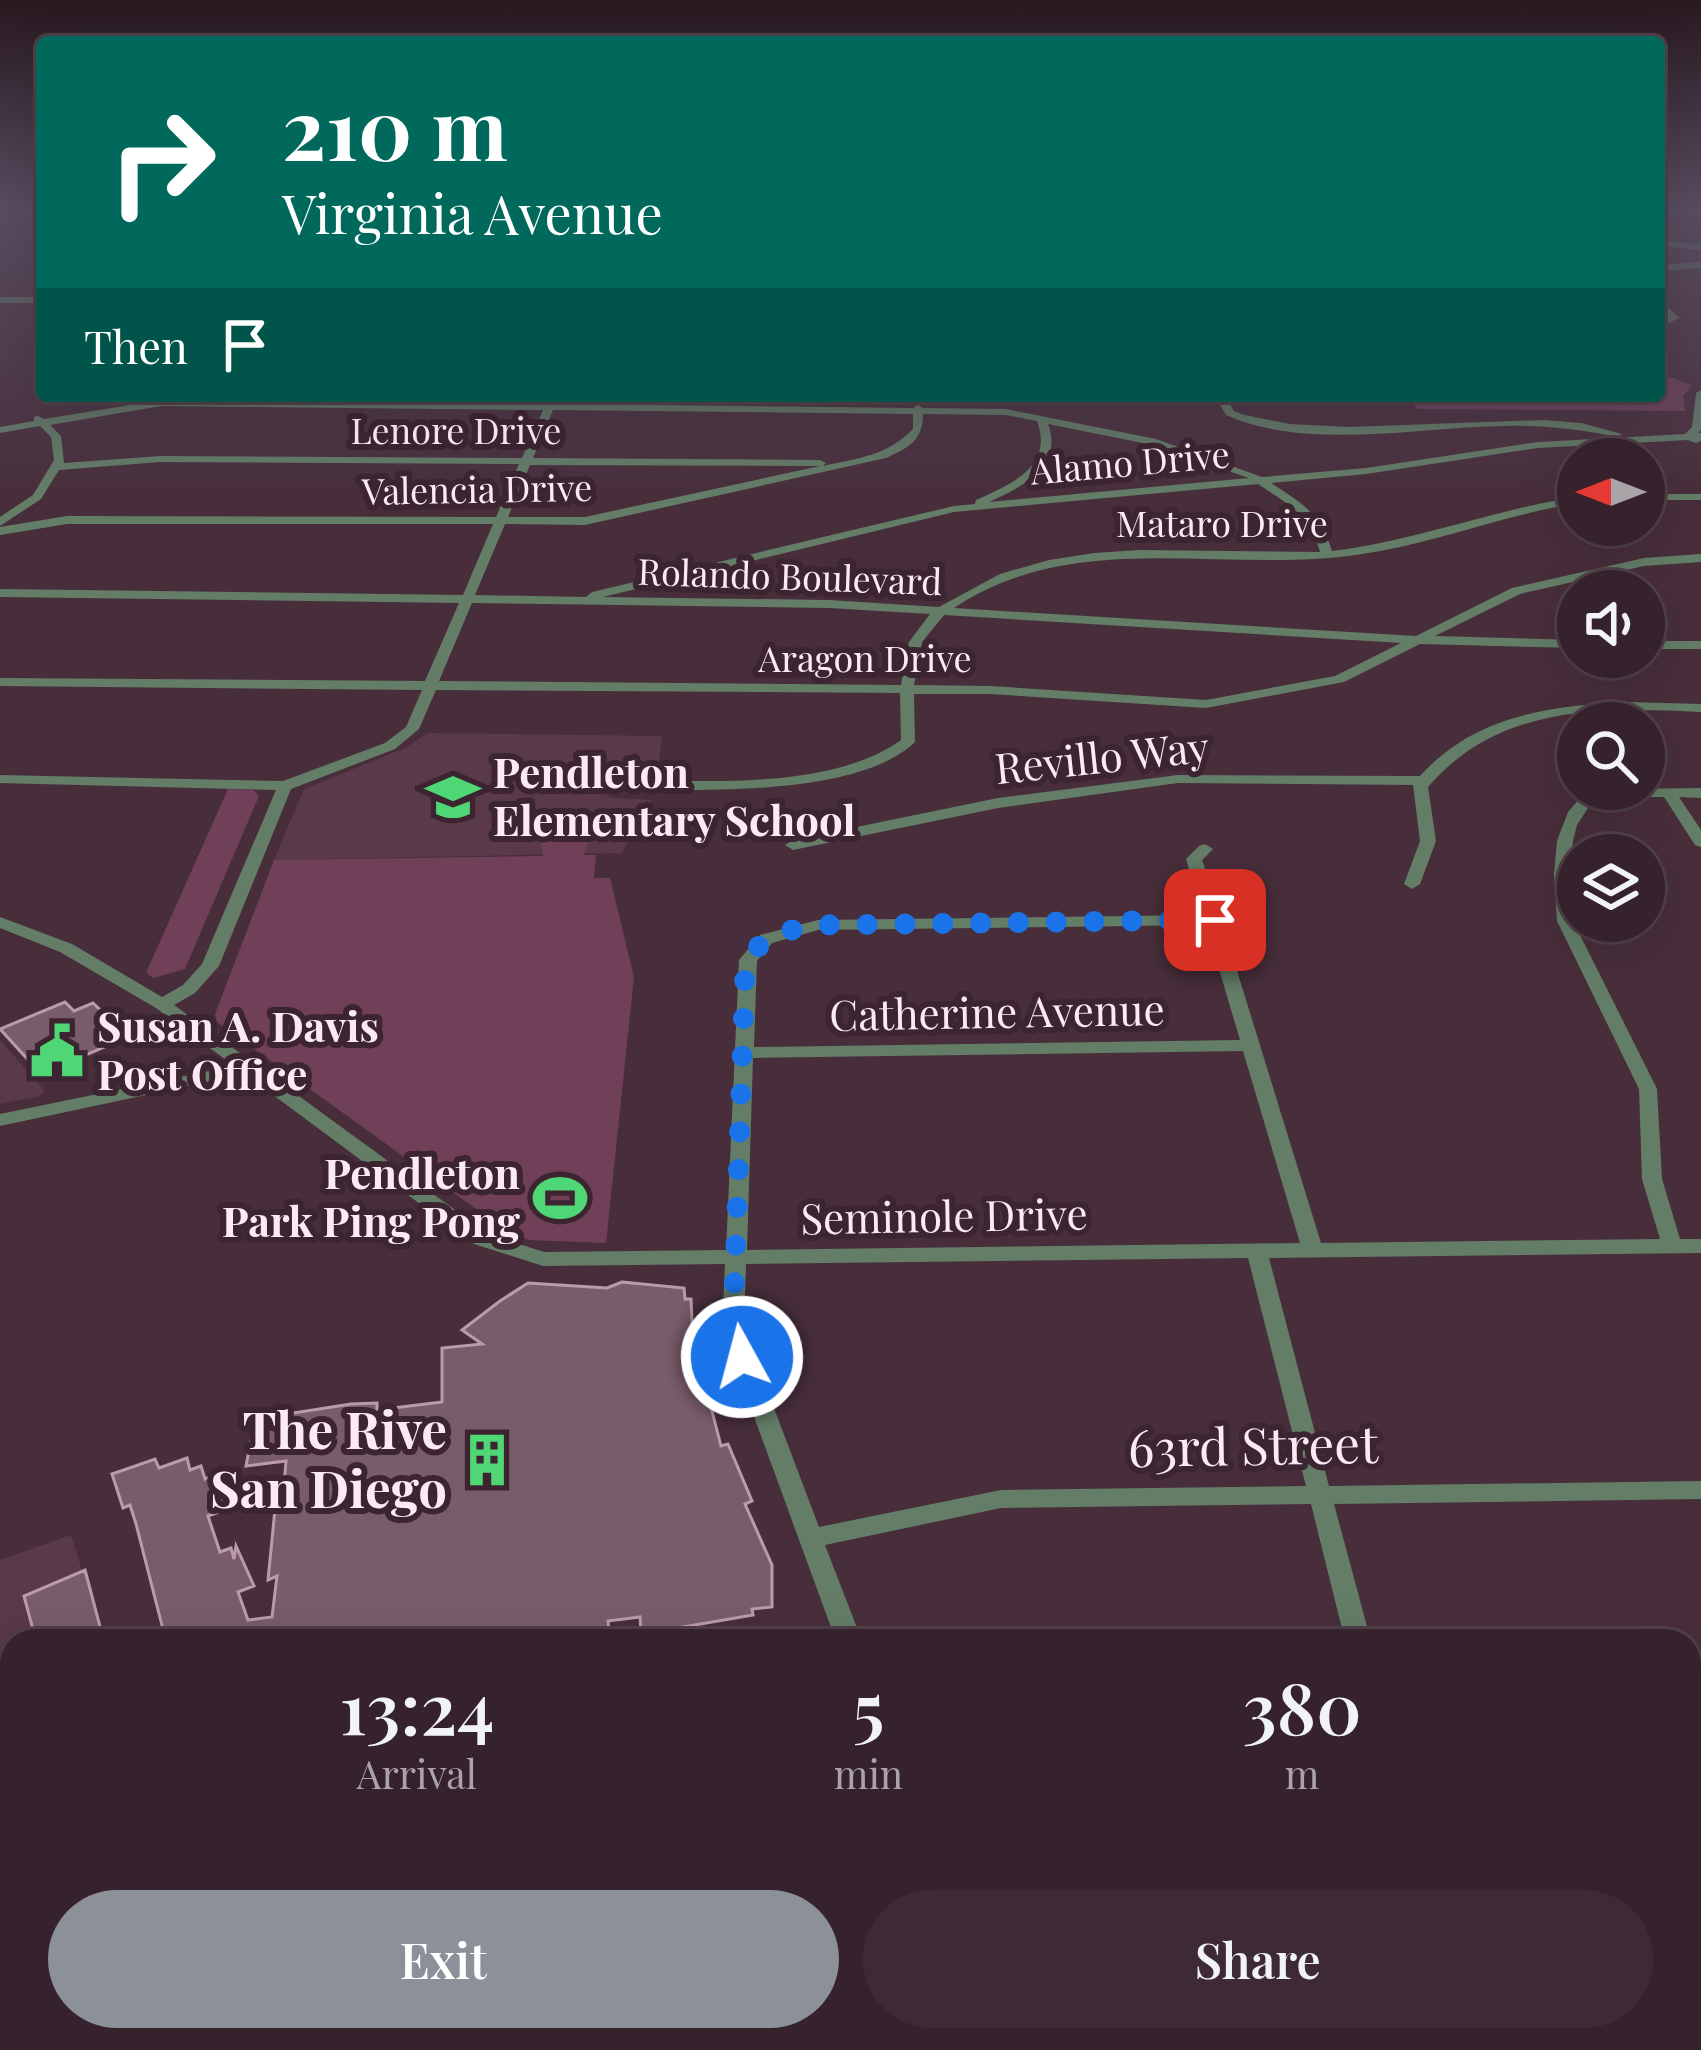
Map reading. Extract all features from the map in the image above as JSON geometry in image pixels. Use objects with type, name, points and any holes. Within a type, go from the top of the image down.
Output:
[{"type":"street","points":[[1697,438],[1701,393]]},
{"type":"street","points":[[0,430],[36,417],[123,402]]},
{"type":"street","points":[[0,779],[285,786],[402,740],[432,685],[551,402]]},
{"type":"street","points":[[644,402],[1006,412],[1156,442],[1264,481],[1308,514],[1327,555]]},
{"type":"street","points":[[1224,402],[1230,413],[1262,425],[1402,433],[1545,425],[1594,429],[1624,438]]},
{"type":"street","name":"Valencia Drive","points":[[0,527],[67,520],[500,523],[624,515],[854,464],[903,446],[918,430],[918,408]]},
{"type":"street","points":[[0,527],[37,496],[57,467],[59,441],[36,417]]},
{"type":"street","points":[[953,509],[1010,488],[1038,467],[1049,446],[1041,419]]},
{"type":"street","name":"Alamo Drive","points":[[1665,438],[1697,438]]},
{"type":"street","name":"Alamo Drive","points":[[574,601],[953,509],[1264,481],[1557,444]]},
{"type":"street","name":"Lenore Drive","points":[[57,467],[160,459],[854,464]]},
{"type":"street","points":[[1665,497],[1701,497]]},
{"type":"street","name":"Mataro Drive","points":[[939,611],[1005,576],[1087,556],[1172,550],[1327,555],[1557,504]]},
{"type":"street","name":"Aragon Drive","points":[[0,682],[909,690],[1206,704],[1340,679],[1493,598],[1644,562],[1701,558]]},
{"type":"street","name":"Rolando Boulevard","points":[[0,593],[829,604],[1420,640],[1557,643]]},
{"type":"street","points":[[630,784],[736,784],[879,763],[908,742],[913,649],[939,611]]},
{"type":"street","points":[[1665,643],[1697,641]]},
{"type":"street","points":[[1412,884],[1428,841],[1419,796],[1422,781],[1468,743],[1519,722],[1605,708],[1701,708]]},
{"type":"street","name":"Revillo Way","points":[[794,845],[998,802],[1178,779],[1422,781]]},
{"type":"street","points":[[162,1004],[189,989],[210,966],[285,786]]},
{"type":"street","points":[[1670,793],[1701,842]]},
{"type":"street","points":[[1672,1246],[1652,1179],[1648,1089],[1565,922],[1561,892],[1577,808],[1604,795],[1701,793]]},
{"type":"street","points":[[1205,849],[1194,859],[1313,1251]]},
{"type":"street","points":[[845,1629],[733,1329],[746,966],[766,939],[818,925],[1215,920]]},
{"type":"street","name":"Seminole Drive","points":[[0,922],[66,948],[162,1004],[481,1239],[543,1258],[578,1262],[1701,1246]]},
{"type":"street","name":"Catherine Avenue","points":[[743,1053],[1252,1045]]},
{"type":"street","points":[[0,1120],[249,1068]]},
{"type":"street","points":[[1257,1252],[1355,1629]]},
{"type":"street","name":"63rd Street","points":[[810,1538],[1001,1499],[1701,1490]]},
{"type":"shaded area","points":[[1665,375],[1692,385],[1683,396],[1685,411],[1417,409],[1412,402],[1665,402]]},
{"type":"shaded area","name":"Pendleton Elementary School","points":[[428,733],[662,736],[658,770],[616,772],[600,783],[601,791],[611,798],[652,800],[622,853],[274,860],[304,789],[405,748]]},
{"type":"shaded area","points":[[228,789],[253,790],[259,796],[185,969],[153,978],[146,973]]},
{"type":"shaded area","points":[[590,838],[584,855],[596,855],[594,878],[610,878],[634,977],[606,1243],[528,1240],[504,1229],[217,1022],[215,1014],[274,860],[543,856],[540,841]]},
{"type":"shaded area","points":[[0,1040],[45,1091],[40,1096],[0,1104]]},
{"type":"shaded area","points":[[71,1535],[100,1629],[0,1629],[0,1560]]},
{"type":"building","name":"Susan A. Davis Post Office","points":[[65,1002],[74,1011],[93,1003],[128,1037],[41,1074],[0,1029]]},
{"type":"building","name":"The Rive San Diego","points":[[622,1282],[684,1288],[685,1299],[691,1299],[695,1387],[705,1384],[721,1446],[728,1444],[752,1501],[745,1504],[772,1565],[772,1607],[752,1609],[753,1615],[671,1629],[641,1629],[640,1617],[608,1621],[609,1629],[163,1629],[130,1505],[123,1508],[112,1474],[155,1459],[159,1468],[187,1458],[190,1470],[201,1466],[205,1479],[212,1476],[224,1510],[208,1516],[220,1552],[231,1548],[234,1559],[236,1546],[254,1586],[238,1592],[248,1620],[272,1617],[277,1576],[268,1580],[276,1499],[283,1498],[286,1461],[246,1466],[255,1419],[351,1404],[377,1403],[377,1410],[442,1402],[442,1348],[482,1344],[462,1330],[500,1301],[528,1283],[607,1288]]},
{"type":"building","points":[[85,1570],[101,1629],[33,1629],[24,1596]]},
{"type":"place","name":"Pendleton Elementary School","points":[[453,797]]},
{"type":"place","name":"Susan A. Davis Post Office","points":[[57,1051]]},
{"type":"place","name":"Pendleton Park Ping Pong","points":[[560,1198]]},
{"type":"place","name":"The Rive San Diego","points":[[487,1460]]},
{"type":"route","points":[[742,1357],[733,1329],[745,973],[758,946],[777,934],[818,925],[1215,920]]}]
